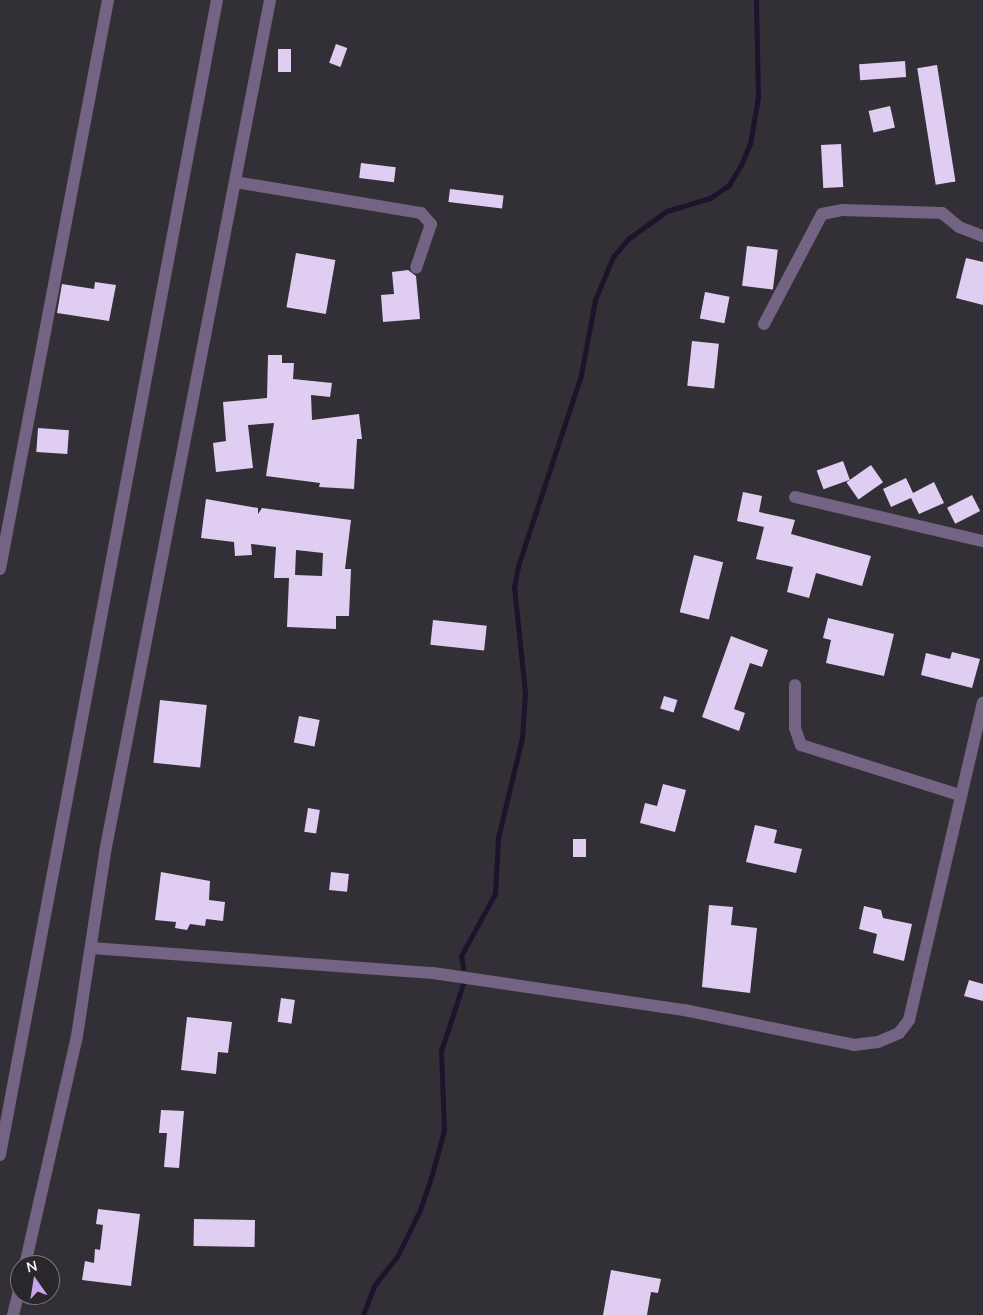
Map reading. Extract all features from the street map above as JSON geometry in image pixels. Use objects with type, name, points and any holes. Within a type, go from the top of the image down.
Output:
[{"type":"street","points":[[0,569],[108,0]]},
{"type":"street","points":[[0,1155],[217,0]]},
{"type":"street","points":[[27,1255],[77,1036],[108,838],[270,0]]},
{"type":"street","points":[[235,182],[422,213],[431,224],[416,268]]},
{"type":"street","points":[[764,324],[813,226],[822,214],[842,210],[935,212],[942,214],[959,227],[983,236]]},
{"type":"street","points":[[796,497],[983,541]]},
{"type":"street","points":[[795,685],[795,728],[801,745],[960,795]]},
{"type":"street","points":[[91,948],[433,972],[684,1010],[854,1044],[878,1042],[900,1033],[909,1020],[983,702]]},
{"type":"building","points":[[336,44],[347,48],[340,67],[329,63]]},
{"type":"building","points":[[278,49],[291,49],[291,72],[278,72]]},
{"type":"building","points":[[905,61],[906,77],[860,80],[859,64]]},
{"type":"building","points":[[937,65],[955,182],[936,185],[917,68]]},
{"type":"building","points":[[890,106],[895,127],[874,132],[869,111]]},
{"type":"building","points":[[841,144],[843,187],[823,188],[821,145]]},
{"type":"building","points":[[361,163],[396,167],[394,182],[359,178]]},
{"type":"building","points":[[450,189],[504,196],[502,208],[448,202]]},
{"type":"building","points":[[747,246],[778,250],[773,289],[742,286]]},
{"type":"building","points":[[296,253],[335,260],[326,314],[286,307]]},
{"type":"building","points":[[966,258],[983,262],[983,305],[956,298]]},
{"type":"building","points":[[408,270],[416,276],[420,319],[383,322],[381,295],[394,294],[392,272]]},
{"type":"building","points":[[95,282],[116,285],[109,321],[57,313],[62,284],[94,289]]},
{"type":"building","points":[[705,292],[730,297],[724,323],[700,319]]},
{"type":"building","points":[[692,341],[719,344],[714,389],[687,386]]},
{"type":"building","points":[[268,355],[282,355],[282,363],[294,363],[293,379],[332,383],[330,397],[311,395],[312,420],[359,414],[362,439],[357,439],[354,489],[319,487],[320,483],[266,476],[274,423],[248,425],[253,468],[216,472],[213,443],[226,441],[223,402],[267,398]]},
{"type":"building","points":[[38,428],[69,430],[67,454],[36,452]]},
{"type":"building","points":[[843,461],[850,480],[824,489],[817,471]]},
{"type":"building","points":[[871,465],[883,482],[858,499],[846,482]]},
{"type":"building","points":[[906,478],[913,493],[934,482],[944,503],[919,514],[911,498],[891,507],[883,489]]},
{"type":"building","points":[[743,492],[762,496],[759,512],[795,520],[791,534],[871,556],[862,586],[816,573],[809,598],[787,592],[793,567],[756,559],[764,527],[737,521]]},
{"type":"building","points":[[972,495],[980,511],[955,524],[947,508]]},
{"type":"building","points":[[206,499],[258,508],[258,514],[262,508],[351,520],[345,569],[351,569],[349,616],[336,616],[336,629],[287,627],[289,578],[274,578],[276,547],[251,544],[252,555],[235,556],[234,542],[201,538]],"holes":[[[296,550],[323,553],[322,576],[295,575]]]},
{"type":"building","points":[[694,555],[723,562],[709,620],[680,612]]},
{"type":"building","points":[[828,618],[894,634],[884,676],[826,663],[831,640],[823,638]]},
{"type":"building","points":[[433,620],[487,626],[484,651],[430,645]]},
{"type":"building","points":[[731,636],[768,650],[762,667],[750,663],[734,709],[745,713],[739,731],[702,717]]},
{"type":"building","points":[[952,652],[980,659],[972,688],[921,675],[926,653],[950,659]]},
{"type":"building","points":[[664,696],[677,700],[674,713],[660,708]]},
{"type":"building","points":[[160,700],[207,705],[200,768],[153,763]]},
{"type":"building","points":[[299,716],[320,720],[314,747],[294,743]]},
{"type":"building","points":[[663,784],[686,790],[675,832],[640,823],[645,803],[657,806]]},
{"type":"building","points":[[308,808],[320,810],[316,834],[304,832]]},
{"type":"building","points":[[755,825],[777,830],[774,843],[802,849],[796,873],[746,862]]},
{"type":"building","points":[[573,839],[586,839],[586,857],[573,857]]},
{"type":"building","points":[[161,872],[210,881],[209,900],[225,902],[223,921],[206,919],[205,926],[190,924],[187,930],[175,928],[176,922],[155,920]]},
{"type":"building","points":[[331,872],[349,874],[347,892],[329,890]]},
{"type":"building","points":[[709,905],[733,907],[731,925],[757,928],[750,993],[702,987]]},
{"type":"building","points":[[864,906],[881,910],[883,918],[912,924],[904,961],[873,953],[877,934],[859,929]]},
{"type":"building","points":[[969,980],[983,984],[983,1001],[964,996]]},
{"type":"building","points":[[281,998],[295,1000],[292,1024],[278,1022]]},
{"type":"building","points":[[187,1017],[232,1022],[228,1053],[218,1052],[216,1074],[181,1070]]},
{"type":"building","points":[[161,1110],[184,1111],[179,1168],[164,1167],[167,1133],[159,1133]]},
{"type":"building","points":[[98,1209],[140,1214],[131,1286],[82,1280],[85,1261],[94,1263],[95,1249],[100,1250],[103,1225],[96,1224]]},
{"type":"building","points":[[194,1219],[255,1220],[255,1247],[194,1246]]},
{"type":"building","points":[[611,1270],[661,1279],[658,1293],[651,1292],[647,1315],[603,1315]]},
{"type":"waterway","points":[[463,968],[461,956],[495,894],[498,838],[522,738],[525,693],[514,587],[518,566],[581,375],[595,300],[613,257],[628,239],[667,211],[710,198],[729,185],[741,165],[750,144],[758,97],[756,0]]},
{"type":"waterway","points":[[363,1315],[374,1286],[397,1257],[420,1210],[431,1178],[444,1130],[441,1051],[463,984]]}]
